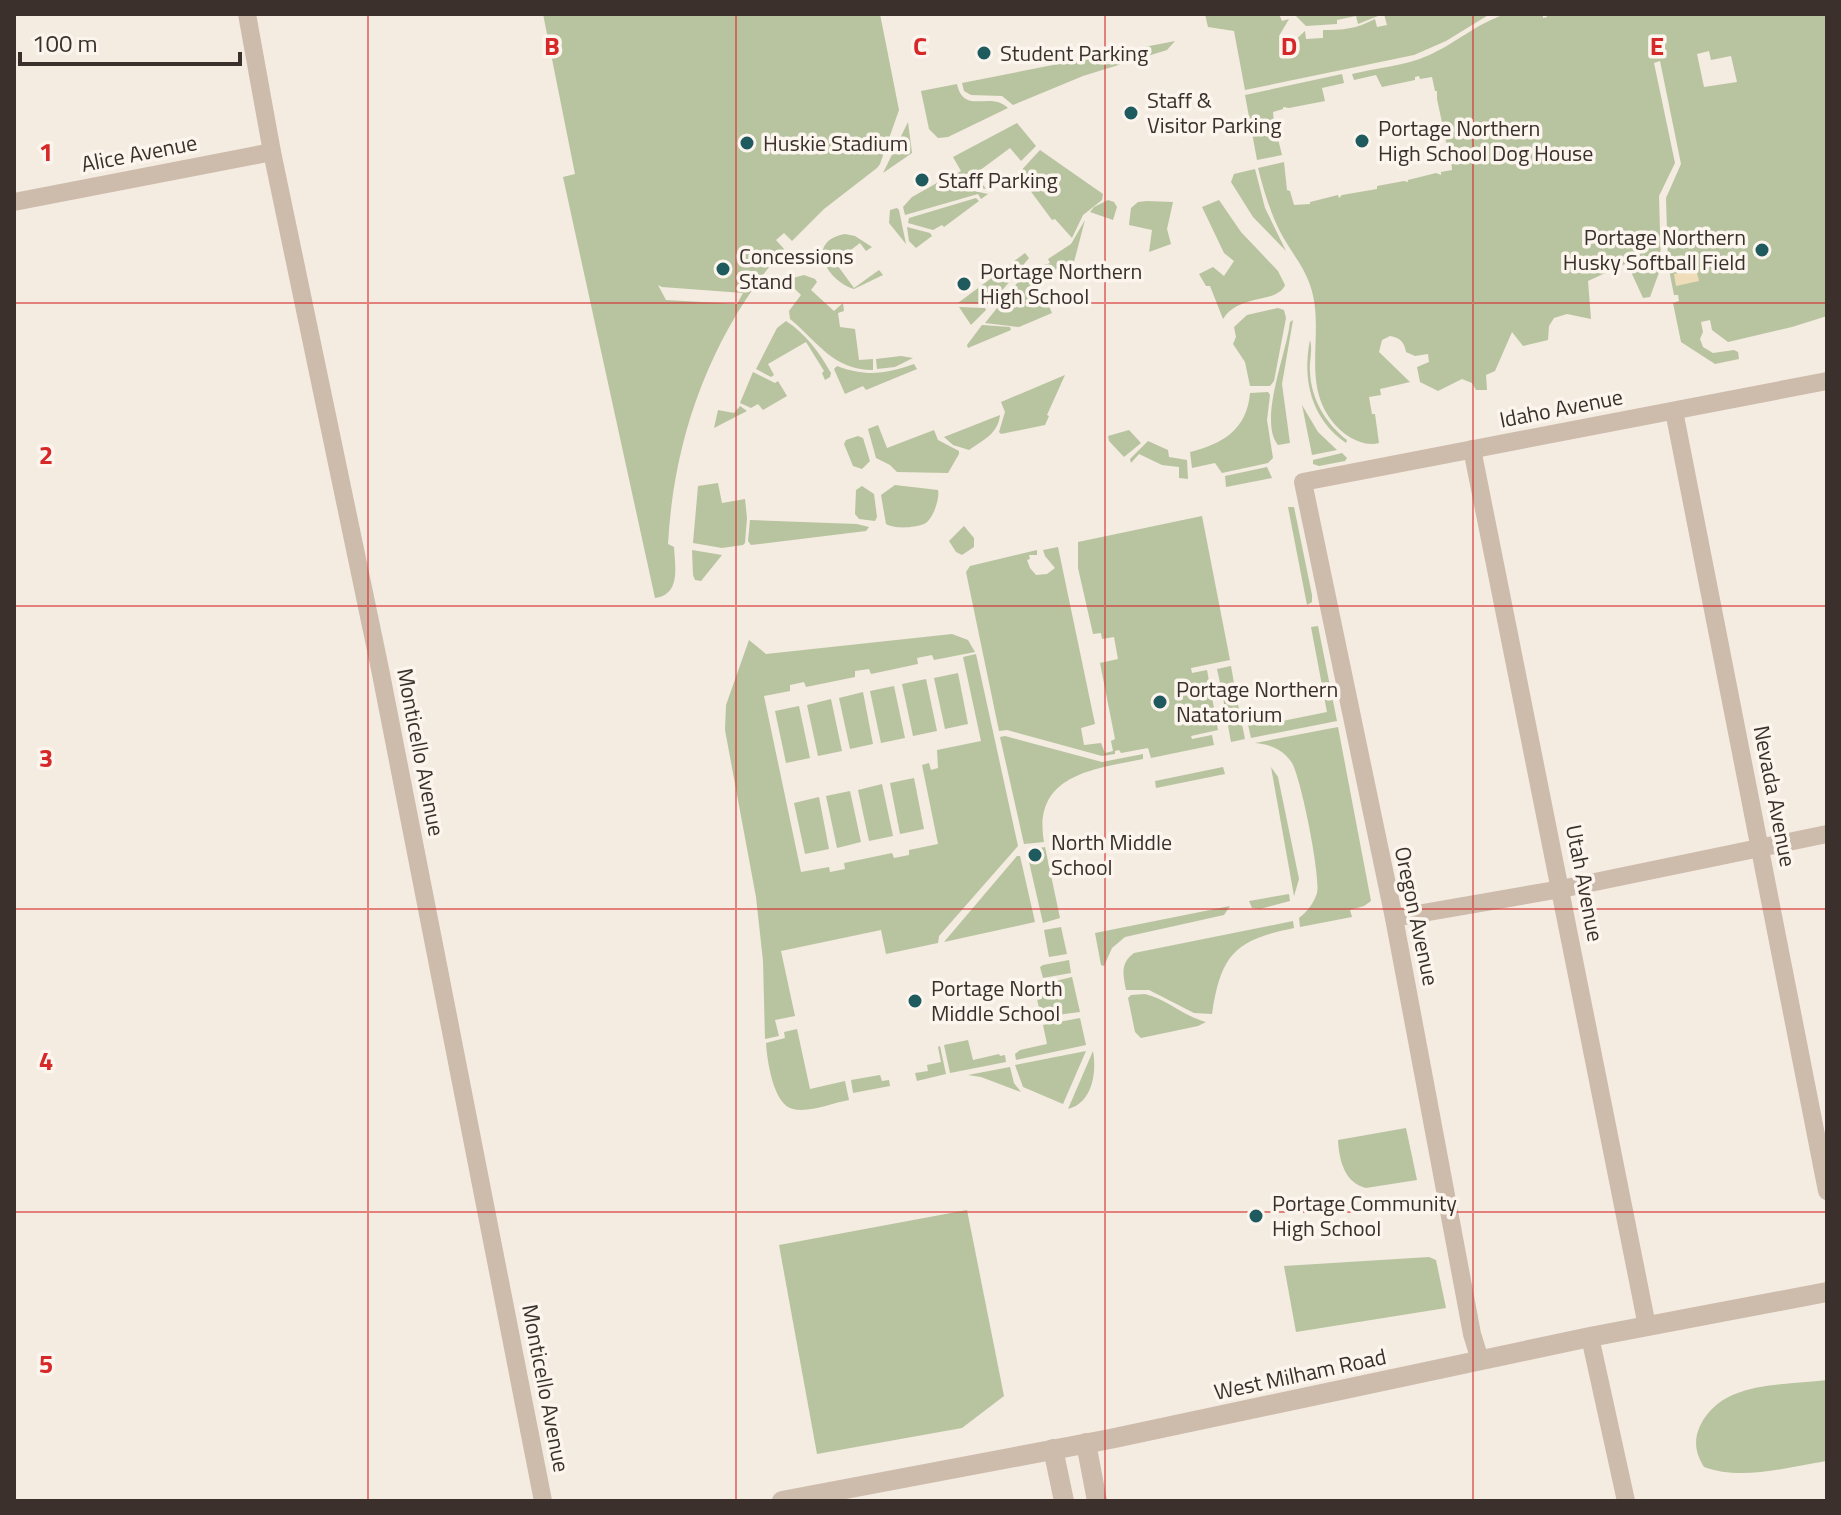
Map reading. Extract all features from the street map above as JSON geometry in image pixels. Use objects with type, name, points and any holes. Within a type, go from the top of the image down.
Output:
[{"type":"street","name":"Monticello Avenue","points":[[247,14],[272,152],[380,669],[543,1501]]},
{"type":"street","name":"Alice Avenue","points":[[14,202],[272,152]]},
{"type":"street","name":"Idaho Avenue","points":[[1303,482],[1827,381]]},
{"type":"street","name":"Nevada Avenue","points":[[1674,411],[1827,1191]]},
{"type":"street","name":"Utah Avenue","points":[[1472,449],[1647,1326]]},
{"type":"street","name":"Oregon Avenue","points":[[1303,482],[1394,918],[1472,1334],[1480,1360]]},
{"type":"street","points":[[1394,918],[1561,889],[1827,834]]},
{"type":"street","name":"West Milham Road","points":[[782,1501],[1086,1443],[1590,1337],[1827,1292]]},
{"type":"street","points":[[1590,1337],[1626,1501]]},
{"type":"street","points":[[1086,1443],[1097,1501]]},
{"type":"street","points":[[1053,1449],[1064,1501]]},
{"type":"green space","name":"Huskie Stadium","points":[[543,14],[880,14],[899,110],[880,164],[824,209],[792,241],[784,233],[776,240],[784,249],[736,315],[717,350],[688,424],[679,463],[668,544],[674,547],[675,578],[669,591],[655,598],[563,177],[575,174]],"holes":[[[658,285],[743,293],[737,304],[666,300]]]},
{"type":"green space","points":[[1205,14],[1279,14],[1282,21],[1289,19],[1279,36],[1290,45],[1305,31],[1306,39],[1323,38],[1323,30],[1349,28],[1375,19],[1377,27],[1387,25],[1384,14],[1490,14],[1446,41],[1414,55],[1245,90],[1234,31],[1208,27]]},
{"type":"green space","points":[[1294,14],[1383,14],[1358,24],[1356,16],[1337,20],[1337,24],[1306,26]]},
{"type":"green space","points":[[1506,14],[1543,14],[1543,18],[1547,17],[1546,14],[1827,14],[1827,316],[1728,342],[1712,330],[1710,320],[1701,322],[1703,347],[1713,353],[1738,352],[1739,359],[1715,364],[1681,342],[1673,303],[1679,301],[1678,295],[1674,295],[1668,265],[1666,198],[1681,164],[1660,61],[1654,63],[1675,163],[1659,196],[1661,267],[1650,297],[1643,298],[1627,263],[1588,281],[1591,319],[1567,314],[1554,318],[1549,326],[1548,340],[1523,346],[1512,332],[1495,371],[1486,375],[1487,390],[1476,390],[1472,383],[1462,379],[1438,391],[1420,382],[1417,367],[1429,362],[1428,354],[1415,356],[1406,352],[1401,341],[1390,336],[1382,340],[1379,352],[1410,382],[1380,389],[1381,395],[1369,397],[1379,443],[1361,442],[1345,434],[1330,418],[1316,382],[1315,304],[1310,285],[1275,220],[1258,168],[1284,162],[1287,190],[1294,205],[1310,204],[1338,195],[1339,198],[1377,189],[1377,186],[1408,182],[1436,173],[1441,175],[1441,172],[1452,170],[1450,147],[1447,146],[1432,77],[1420,79],[1419,76],[1415,80],[1382,87],[1376,75],[1354,80],[1352,74],[1427,56]],"holes":[[[1709,51],[1711,60],[1731,56],[1737,82],[1704,87],[1697,54]]]},
{"type":"green space","points":[[1175,41],[1167,50],[1083,76],[1013,105],[1002,96],[971,95],[964,91],[962,83]]},
{"type":"green space","points":[[1342,74],[1344,83],[1322,88],[1325,101],[1283,107],[1273,112],[1275,135],[1282,155],[1257,160],[1245,95]]},
{"type":"green space","points":[[957,84],[965,99],[993,101],[1008,108],[948,137],[938,138],[929,129],[921,91]]},
{"type":"green space","points":[[908,122],[912,153],[883,173]]},
{"type":"green space","points":[[1017,123],[1036,146],[1021,161],[1010,148],[975,174],[986,189],[947,180],[961,171],[953,157]]},
{"type":"green space","points":[[1040,150],[1103,194],[1102,200],[1083,215],[1072,238],[1055,219],[1052,220],[1018,174]]},
{"type":"green space","points":[[1255,169],[1265,208],[1286,251],[1253,217],[1231,182],[1234,174]]},
{"type":"green space","points":[[937,183],[988,194],[981,199],[978,194],[905,215],[903,207],[912,197]]},
{"type":"green space","points":[[976,198],[979,201],[944,227],[942,225],[933,230],[908,223],[909,218]]},
{"type":"green space","points":[[1108,200],[1117,207],[1113,220],[1090,212],[1094,207]]},
{"type":"green space","points":[[1219,200],[1241,232],[1278,271],[1285,285],[1274,295],[1239,305],[1223,319],[1210,286],[1206,286],[1199,274],[1213,267],[1224,276],[1234,261],[1224,253],[1202,207]]},
{"type":"green space","points":[[1138,202],[1173,202],[1167,229],[1171,244],[1149,252],[1152,230],[1129,225],[1131,208]]},
{"type":"green space","points":[[897,208],[906,244],[889,223],[890,210]]},
{"type":"green space","points":[[1085,220],[1074,262],[1047,273],[1044,265],[1050,263],[1048,259],[1071,244]]},
{"type":"green space","points":[[907,227],[932,236],[916,248],[909,241]]},
{"type":"green space","points":[[845,234],[855,236],[872,247],[866,251],[860,243],[835,262],[854,288],[879,270],[883,275],[854,289],[835,278],[828,270],[823,252],[825,244]]},
{"type":"green space","points":[[1025,253],[1029,258],[991,304],[958,303]]},
{"type":"green space","points":[[1033,269],[1052,313],[1019,327],[985,323],[1026,272]]},
{"type":"green space","points":[[804,275],[815,279],[817,282],[811,290],[834,311],[843,303],[844,311],[838,313],[840,327],[855,329],[859,360],[873,359],[873,370],[859,369],[837,360],[790,319],[789,311],[801,295],[789,283],[793,278]]},
{"type":"green space","points":[[959,307],[985,308],[986,310],[971,325]]},
{"type":"green space","points":[[1278,308],[1284,310],[1286,318],[1274,381],[1270,386],[1250,386],[1245,362],[1233,344],[1236,337],[1234,327],[1247,315]]},
{"type":"green space","points":[[1293,320],[1282,384],[1290,443],[1278,445],[1271,420],[1272,403],[1290,322]]},
{"type":"green space","points":[[786,321],[812,344],[831,373],[830,377],[825,380],[824,371],[806,342],[768,364],[774,375],[771,377],[756,369],[777,328]]},
{"type":"green space","points":[[982,325],[1010,327],[1011,330],[968,348],[967,345]]},
{"type":"green space","points":[[1310,340],[1313,392],[1326,419],[1347,440],[1346,443],[1324,422],[1312,397],[1307,369]]},
{"type":"green space","points":[[913,358],[895,367],[877,369],[876,359]]},
{"type":"green space","points":[[914,364],[917,369],[866,390],[863,386],[845,394],[834,369],[837,366],[876,373]]},
{"type":"green space","points":[[753,372],[775,383],[778,381],[787,396],[763,410],[758,404],[751,408],[740,403]]},
{"type":"green space","points":[[1065,375],[1045,425],[999,432],[1005,412],[1001,402]]},
{"type":"green space","points":[[1268,392],[1267,420],[1273,458],[1268,463],[1222,473],[1215,463],[1192,468],[1190,452],[1212,445],[1231,433],[1244,417],[1250,393]]},
{"type":"green space","points":[[1302,405],[1318,432],[1337,450],[1312,455]]},
{"type":"green space","points":[[740,406],[747,411],[714,428],[718,410],[734,413]]},
{"type":"green space","points":[[1000,415],[993,432],[969,450],[953,445],[944,437]]},
{"type":"green space","points":[[878,425],[887,448],[934,430],[938,440],[959,451],[959,454],[948,473],[897,472],[876,458],[868,429]]},
{"type":"green space","points":[[1129,430],[1141,443],[1124,457],[1108,436]]},
{"type":"green space","points":[[858,436],[863,438],[870,461],[862,469],[853,466],[844,444],[846,440]]},
{"type":"green space","points":[[1148,441],[1168,450],[1169,457],[1187,460],[1188,479],[1179,478],[1179,467],[1162,465],[1139,454],[1131,463],[1130,459]]},
{"type":"green space","points":[[1342,453],[1347,458],[1345,461],[1319,466],[1313,464],[1313,460]]},
{"type":"green space","points":[[1267,467],[1272,478],[1226,487],[1225,476]]},
{"type":"green space","points":[[718,483],[722,503],[745,499],[747,518],[743,545],[722,548],[693,543],[698,486]]},
{"type":"green space","points":[[895,485],[938,490],[935,508],[927,522],[910,527],[886,524],[881,495]]},
{"type":"green space","points":[[862,486],[874,494],[875,521],[859,519],[855,514],[856,490]]},
{"type":"green space","points":[[1288,507],[1294,507],[1312,595],[1312,602],[1307,605]]},
{"type":"green space","points":[[1202,516],[1230,660],[1191,668],[1192,673],[1207,670],[1218,730],[1191,736],[1192,739],[1212,735],[1214,745],[1151,758],[1148,748],[1121,753],[1119,750],[1115,754],[1102,756],[1007,730],[999,731],[966,572],[970,566],[1037,550],[1037,555],[1029,555],[1030,559],[1027,560],[1030,568],[1036,575],[1047,574],[1055,568],[1043,550],[1058,547],[1095,724],[1081,728],[1084,745],[1101,743],[1105,753],[1113,751],[1111,741],[1115,739],[1100,663],[1118,659],[1114,637],[1102,639],[1101,633],[1093,634],[1078,568],[1078,542]]},
{"type":"green space","points":[[750,520],[869,527],[866,531],[751,545],[748,541]]},
{"type":"green space","points":[[964,526],[974,538],[974,547],[962,555],[949,541]]},
{"type":"green space","points":[[692,550],[722,555],[701,581],[695,580],[693,575]]},
{"type":"green space","points":[[1318,626],[1337,721],[1251,738],[1246,716],[1258,715],[1263,725],[1327,712],[1311,627]]},
{"type":"green space","points":[[952,634],[968,640],[975,652],[934,660],[932,655],[917,658],[918,664],[871,674],[869,669],[855,671],[855,677],[806,687],[804,682],[790,685],[790,691],[764,696],[801,872],[829,867],[830,872],[845,869],[844,863],[892,853],[894,858],[909,855],[909,850],[938,844],[922,765],[929,763],[931,770],[938,768],[937,750],[981,741],[963,657],[976,654],[1018,846],[939,936],[938,943],[886,954],[881,930],[781,951],[795,1016],[775,1020],[779,1036],[765,1039],[763,961],[756,897],[725,730],[726,705],[749,640],[766,654]]},
{"type":"green space","points":[[1231,666],[1235,689],[1222,692],[1217,669]]},
{"type":"green space","points":[[958,673],[968,724],[945,729],[934,678]]},
{"type":"green space","points":[[926,679],[937,731],[913,736],[902,684]]},
{"type":"green space","points":[[894,686],[905,738],[881,743],[870,691]]},
{"type":"green space","points":[[863,692],[873,744],[850,749],[839,698]]},
{"type":"green space","points":[[1236,695],[1245,739],[1231,742],[1223,698]]},
{"type":"green space","points":[[831,699],[842,751],[818,756],[807,705]]},
{"type":"green space","points":[[799,706],[810,758],[786,763],[775,711]]},
{"type":"green space","points":[[1338,727],[1371,901],[1350,910],[1352,917],[1300,927],[1299,918],[1317,893],[1305,807],[1292,763],[1281,751],[1255,743]]},
{"type":"green space","points":[[1000,737],[1102,762],[1143,754],[1143,759],[1087,772],[1057,788],[1048,802],[1043,819],[1044,842],[1024,844]]},
{"type":"green space","points":[[1223,767],[1225,774],[1156,788],[1155,781]]},
{"type":"green space","points":[[1271,767],[1278,777],[1299,879],[1294,896]]},
{"type":"green space","points":[[914,778],[924,829],[900,834],[890,783]]},
{"type":"green space","points":[[882,784],[893,836],[869,841],[858,790]]},
{"type":"green space","points":[[850,791],[861,842],[837,848],[826,796]]},
{"type":"green space","points":[[819,797],[829,849],[805,854],[794,803]]},
{"type":"green space","points":[[1045,847],[1060,918],[1043,923],[1027,853]]},
{"type":"green space","points":[[1020,856],[1035,922],[944,942]]},
{"type":"green space","points":[[1289,894],[1290,901],[1260,909],[1252,908],[1249,901]]},
{"type":"green space","points":[[1230,906],[1224,915],[1125,937],[1112,948],[1104,966],[1101,965],[1095,933]]},
{"type":"green space","points":[[1293,921],[1294,928],[1258,938],[1234,953],[1220,977],[1212,1014],[1194,1013],[1149,990],[1126,990],[1125,965],[1134,953]]},
{"type":"green space","points":[[1061,927],[1067,954],[1049,957],[1044,930]]},
{"type":"green space","points":[[1069,960],[1071,973],[1043,978],[1040,967]]},
{"type":"green space","points":[[1072,977],[1080,1012],[1041,1017],[1034,986]]},
{"type":"green space","points":[[1145,994],[1206,1022],[1141,1038],[1135,1032],[1128,998]]},
{"type":"green space","points":[[1080,1018],[1086,1045],[1016,1060],[1015,1054],[1020,1050],[1047,1044],[1043,1025]]},
{"type":"green space","points":[[797,1029],[810,1089],[845,1081],[849,1100],[799,1110],[786,1106],[780,1099],[772,1080],[766,1043],[785,1038],[784,1032]]},
{"type":"green space","points":[[968,1040],[973,1060],[999,1054],[1005,1055],[1006,1062],[950,1073],[944,1045]]},
{"type":"green space","points":[[940,1046],[946,1074],[917,1081],[915,1073],[928,1071],[927,1065],[941,1062]]},
{"type":"green space","points":[[1086,1051],[1063,1104],[1023,1087],[1015,1065]]},
{"type":"green space","points":[[1093,1051],[1093,1077],[1088,1094],[1068,1109]]},
{"type":"green space","points":[[1010,1067],[1014,1083],[1021,1092],[968,1075]]},
{"type":"green space","points":[[880,1075],[882,1081],[889,1080],[890,1086],[853,1093],[851,1080]]},
{"type":"green space","points":[[1406,1128],[1417,1180],[1366,1188],[1352,1181],[1341,1162],[1338,1140]]},
{"type":"green space","points":[[967,1210],[1004,1396],[962,1428],[817,1454],[779,1245]]},
{"type":"green space","points":[[1429,1257],[1436,1260],[1446,1308],[1296,1332],[1284,1266]]},
{"type":"green space","points":[[1827,1380],[1827,1461],[1749,1473],[1704,1467],[1696,1447],[1698,1432],[1710,1411],[1723,1400],[1755,1388]]},
{"type":"sand","points":[[1696,269],[1699,281],[1676,286],[1674,274]]},
{"type":"place","name":"Student Parking","points":[[984,53]]},
{"type":"place","name":"Staff & Visitor Parking","points":[[1131,113]]},
{"type":"place","name":"Portage Northern High School Dog House","points":[[1362,141]]},
{"type":"place","name":"Huskie Stadium","points":[[747,143]]},
{"type":"place","name":"Staff Parking","points":[[922,180]]},
{"type":"place","name":"Portage Northern Husky Softball Field","points":[[1762,250]]},
{"type":"place","name":"Concessions Stand","points":[[723,269]]},
{"type":"place","name":"Portage Northern High School","points":[[964,284]]},
{"type":"place","name":"Portage Northern Natatorium","points":[[1160,702]]},
{"type":"place","name":"North Middle School","points":[[1035,855]]},
{"type":"place","name":"Portage North Middle School","points":[[915,1001]]},
{"type":"place","name":"Portage Community High School","points":[[1256,1216]]}]
